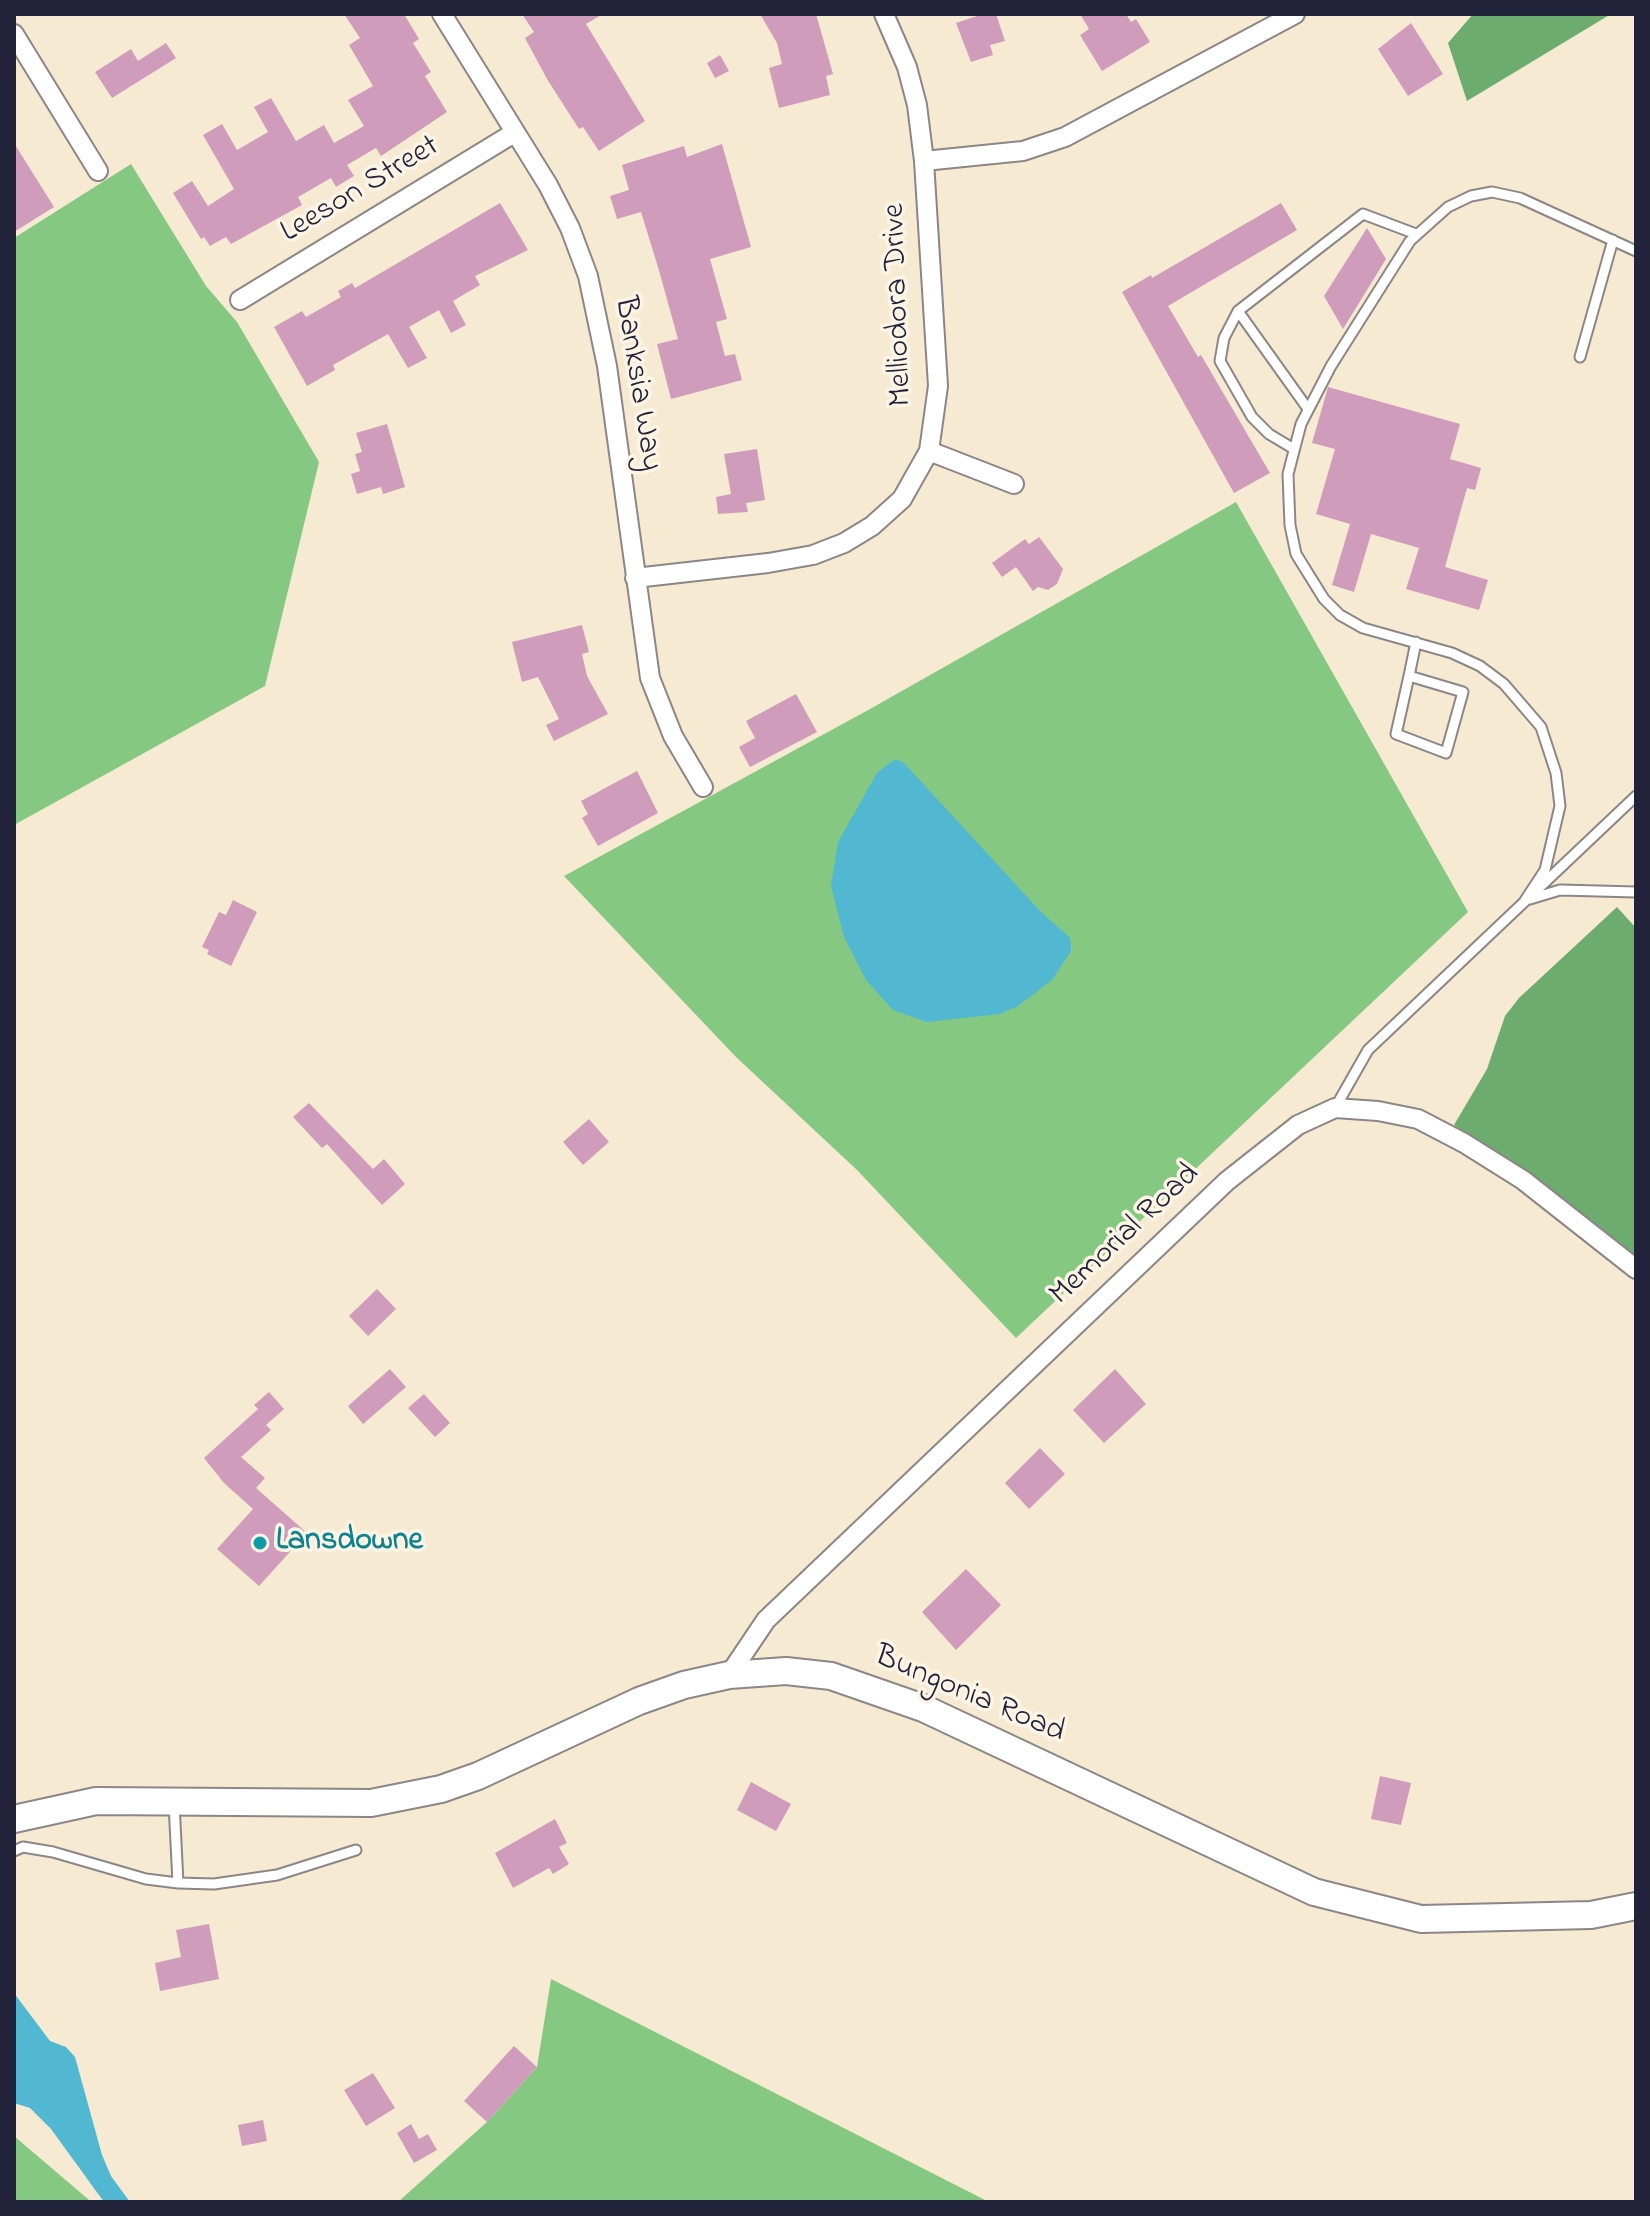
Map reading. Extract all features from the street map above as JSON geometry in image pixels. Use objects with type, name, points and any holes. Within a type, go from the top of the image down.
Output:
[{"type":"street","name":"Banksia Way","points":[[442,14],[554,195],[588,276],[607,366],[650,678],[673,736],[703,787]]},
{"type":"street","name":"Melliodora Drive","points":[[635,578],[768,563],[813,555],[844,543],[872,526],[902,499],[929,451],[938,386],[924,161],[917,105],[907,67],[884,14]]},
{"type":"street","points":[[924,161],[1023,151],[1065,137],[1295,14]]},
{"type":"street","points":[[14,34],[98,171]]},
{"type":"street","name":"Leeson Street","points":[[240,300],[514,133]]},
{"type":"street","points":[[929,451],[1014,484]]},
{"type":"street","name":"Memorial Road","points":[[729,1675],[766,1620],[1227,1181],[1298,1125],[1335,1108],[1378,1111],[1418,1119],[1464,1143],[1523,1180],[1636,1269]]},
{"type":"street","name":"Bungonia Road","points":[[14,1819],[96,1801],[371,1803],[441,1789],[514,1762],[639,1701],[684,1685],[729,1675],[786,1671],[831,1676],[923,1708],[1314,1892],[1421,1919],[1591,1915],[1636,1906]]},
{"type":"lane","points":[[1524,902],[1545,870],[1560,806],[1548,744],[1526,707],[1480,666],[1416,642],[1363,628],[1340,615],[1308,578],[1296,554],[1290,525],[1288,474],[1308,409],[1331,366],[1416,234],[1448,207],[1471,196],[1492,192],[1520,198],[1636,251]]},
{"type":"lane","points":[[1294,449],[1269,434],[1252,417],[1220,361],[1224,338],[1238,311],[1363,214],[1416,234]]},
{"type":"lane","points":[[1580,357],[1613,240]]},
{"type":"lane","points":[[1238,311],[1308,409]]},
{"type":"lane","points":[[1409,676],[1463,692],[1446,753],[1396,734],[1416,642]]},
{"type":"lane","points":[[1335,1108],[1368,1050],[1636,796]]},
{"type":"lane","points":[[1524,902],[1560,890],[1636,892]]},
{"type":"lane","points":[[174,1800],[178,1883]]},
{"type":"lane","points":[[14,1851],[23,1847],[53,1852],[146,1879],[214,1884],[277,1875],[356,1850]]},
{"type":"green space","points":[[1473,14],[1611,14],[1467,101],[1448,43]]},
{"type":"green space","points":[[131,164],[206,286],[237,322],[319,462],[265,686],[14,825],[14,238]]},
{"type":"green space","points":[[1236,502],[1468,912],[1016,1338],[857,1170],[736,1057],[564,876],[870,709]]},
{"type":"green space","points":[[1617,907],[1636,928],[1636,1259],[1554,1193],[1454,1125],[1487,1069],[1505,1016],[1519,998]]},
{"type":"green space","points":[[551,1979],[989,2202],[398,2202],[487,2122],[537,2067]]},
{"type":"green space","points":[[14,2136],[88,2199],[91,2202],[14,2202]]},
{"type":"water","points":[[895,759],[904,763],[1040,911],[1070,938],[1071,951],[1052,980],[1018,1006],[1000,1014],[927,1022],[893,1010],[866,980],[844,937],[831,886],[838,842],[877,773]]},
{"type":"water","points":[[14,1993],[50,2041],[66,2047],[75,2057],[102,2155],[111,2176],[130,2202],[104,2202],[51,2129],[30,2108],[14,2103]]},
{"type":"building","points":[[344,14],[404,14],[419,39],[413,43],[431,72],[425,76],[447,112],[381,156],[376,148],[347,165],[354,176],[336,187],[331,178],[298,197],[302,205],[231,244],[226,237],[210,246],[204,237],[201,239],[173,193],[192,181],[208,206],[234,189],[203,135],[222,124],[237,150],[268,132],[254,107],[271,98],[296,141],[324,125],[334,143],[364,126],[348,100],[373,86],[349,45],[360,38]]},
{"type":"building","points":[[522,14],[603,14],[586,24],[645,121],[599,151],[583,127],[579,129],[547,79],[525,38],[534,32]]},
{"type":"building","points":[[760,14],[816,14],[833,74],[826,76],[830,95],[779,108],[769,68],[782,64],[777,43]]},
{"type":"building","points":[[983,14],[996,14],[1005,41],[990,45],[993,55],[971,62],[956,23]]},
{"type":"building","points":[[1080,14],[1126,14],[1131,22],[1136,19],[1150,42],[1102,71],[1080,35],[1089,29]]},
{"type":"building","points":[[1411,23],[1443,74],[1408,96],[1378,49]]},
{"type":"building","points":[[166,43],[176,58],[112,98],[95,72],[131,49],[138,61]]},
{"type":"building","points":[[720,55],[729,71],[715,78],[707,63]]},
{"type":"building","points":[[14,143],[54,207],[14,232]]},
{"type":"building","points":[[722,144],[751,247],[710,259],[727,319],[716,322],[725,356],[735,354],[742,380],[671,399],[657,344],[678,339],[658,267],[641,212],[617,219],[610,196],[629,190],[622,165],[684,146],[687,157]]},
{"type":"building","points":[[500,203],[528,250],[475,276],[480,285],[453,301],[466,325],[451,333],[439,310],[409,327],[427,358],[408,368],[388,334],[333,365],[335,370],[307,386],[274,327],[302,311],[306,317],[341,297],[338,291],[352,283],[355,288]]},
{"type":"building","points":[[1281,203],[1297,230],[1168,306],[1198,357],[1201,355],[1270,473],[1234,493],[1122,292],[1151,275],[1152,278]]},
{"type":"building","points":[[1367,228],[1386,259],[1343,329],[1324,296]]},
{"type":"building","points":[[1328,387],[1460,424],[1450,459],[1481,468],[1475,490],[1467,488],[1445,567],[1488,580],[1479,610],[1406,589],[1419,548],[1371,534],[1354,592],[1332,585],[1350,524],[1316,514],[1335,449],[1312,443]]},
{"type":"building","points":[[387,424],[405,487],[383,494],[381,487],[357,494],[351,474],[360,471],[355,454],[362,452],[356,433]]},
{"type":"building","points":[[757,449],[765,500],[746,503],[748,512],[718,514],[716,497],[731,494],[724,454]]},
{"type":"building","points":[[1039,537],[1063,569],[1057,584],[1048,590],[1038,587],[1033,591],[1016,567],[1002,577],[992,563],[1025,539],[1029,544]]},
{"type":"building","points":[[582,625],[589,652],[582,654],[587,676],[608,714],[554,741],[546,725],[559,719],[538,677],[522,682],[512,642]]},
{"type":"building","points":[[796,694],[817,732],[750,767],[739,747],[755,738],[746,721]]},
{"type":"building","points":[[637,771],[658,813],[598,846],[582,818],[588,814],[581,801]]},
{"type":"building","points":[[233,900],[257,912],[231,966],[207,954],[209,950],[202,947],[219,912],[226,915]]},
{"type":"building","points":[[309,1103],[373,1169],[384,1159],[405,1184],[382,1205],[327,1144],[322,1148],[293,1117]]},
{"type":"building","points":[[589,1119],[609,1142],[583,1165],[563,1142]]},
{"type":"building","points":[[377,1289],[396,1309],[368,1336],[349,1316]]},
{"type":"building","points":[[390,1369],[406,1387],[363,1424],[348,1406]]},
{"type":"building","points":[[1115,1369],[1146,1404],[1104,1443],[1073,1410]]},
{"type":"building","points":[[269,1392],[284,1409],[266,1425],[271,1430],[241,1457],[265,1478],[256,1488],[307,1533],[259,1586],[217,1549],[253,1509],[224,1483],[204,1458],[258,1409],[254,1405]]},
{"type":"building","points":[[424,1394],[450,1423],[435,1437],[408,1408]]},
{"type":"building","points":[[1040,1448],[1065,1474],[1029,1509],[1005,1483]]},
{"type":"building","points":[[966,1569],[1001,1605],[956,1650],[922,1612]]},
{"type":"building","points":[[1380,1776],[1411,1783],[1401,1825],[1371,1819]]},
{"type":"building","points":[[751,1782],[791,1804],[776,1831],[737,1810]]},
{"type":"building","points":[[555,1819],[567,1843],[559,1847],[569,1864],[553,1874],[549,1868],[513,1888],[495,1853]]},
{"type":"building","points":[[209,1924],[219,1979],[160,1991],[155,1963],[181,1957],[176,1930]]},
{"type":"building","points":[[514,2046],[537,2067],[487,2122],[464,2101]]},
{"type":"building","points":[[373,2073],[395,2108],[366,2126],[344,2090]]},
{"type":"building","points":[[263,2120],[267,2141],[242,2146],[238,2125]]},
{"type":"building","points":[[411,2124],[419,2139],[428,2134],[437,2150],[414,2163],[397,2133]]},
{"type":"place","name":"Lansdowne","points":[[260,1543]]}]
